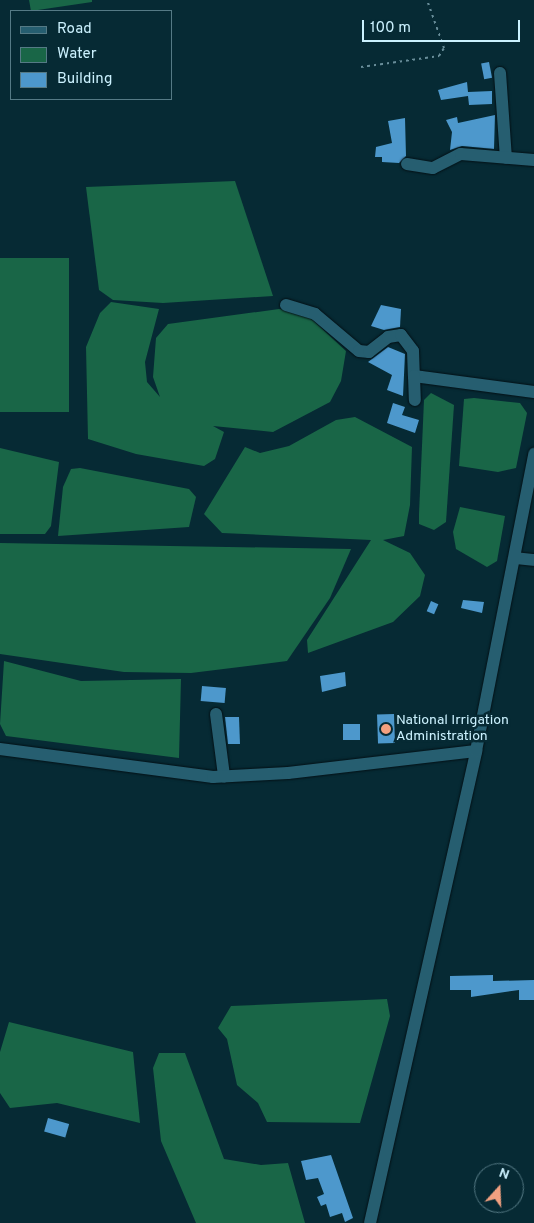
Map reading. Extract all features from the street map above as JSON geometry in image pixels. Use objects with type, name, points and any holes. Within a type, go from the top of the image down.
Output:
[{"type":"street","points":[[500,73],[506,158]]},
{"type":"street","points":[[407,164],[433,168],[461,154],[534,160]]},
{"type":"street","points":[[286,305],[315,314],[359,351],[369,352],[388,336],[401,335],[413,351],[415,400]]},
{"type":"street","points":[[414,376],[534,392]]},
{"type":"street","points":[[370,1223],[476,751],[534,454]]},
{"type":"street","points":[[514,558],[534,560]]},
{"type":"street","points":[[216,714],[224,776]]},
{"type":"street","points":[[0,749],[153,772],[224,776],[476,751]]},
{"type":"path","points":[[361,67],[438,56],[444,48],[427,0]]},
{"type":"water","points":[[29,0],[92,0],[92,2],[31,10]]},
{"type":"water","points":[[235,181],[273,296],[163,303],[113,300],[99,290],[86,187]]},
{"type":"water","points":[[0,258],[69,258],[69,412],[0,412]]},
{"type":"water","points":[[111,302],[159,309],[145,362],[147,382],[160,397],[153,377],[156,338],[168,324],[279,309],[304,312],[346,351],[341,381],[330,402],[273,432],[213,426],[224,432],[215,459],[204,466],[136,454],[88,439],[86,347],[100,313]]},
{"type":"water","points":[[431,393],[454,405],[446,522],[434,530],[419,524],[424,400]]},
{"type":"water","points":[[474,398],[520,403],[527,413],[516,468],[498,472],[459,466],[464,399]]},
{"type":"water","points":[[355,417],[412,447],[410,505],[404,536],[383,540],[410,553],[425,575],[420,596],[393,622],[308,653],[307,640],[371,540],[222,533],[204,514],[245,447],[260,453],[289,446],[336,420]]},
{"type":"water","points":[[0,448],[59,462],[51,526],[45,534],[0,534]]},
{"type":"water","points":[[80,468],[189,489],[196,497],[189,527],[58,536],[63,487],[71,469]]},
{"type":"water","points":[[460,507],[505,516],[497,561],[487,567],[456,549],[453,532]]},
{"type":"water","points":[[0,543],[351,549],[330,598],[287,661],[191,673],[124,672],[0,654]]},
{"type":"water","points":[[4,661],[81,681],[181,679],[179,758],[6,736],[0,724]]},
{"type":"water","points":[[387,999],[390,1016],[360,1123],[267,1122],[258,1103],[237,1085],[227,1039],[218,1028],[231,1006]]},
{"type":"water","points":[[9,1022],[133,1052],[140,1123],[57,1103],[10,1108],[0,1093],[0,1052]]},
{"type":"water","points":[[159,1053],[185,1053],[224,1159],[261,1165],[288,1163],[305,1223],[196,1223],[161,1141],[153,1068]]},
{"type":"building","points":[[489,62],[492,78],[484,79],[481,64]]},
{"type":"building","points":[[467,82],[468,92],[492,91],[492,104],[469,105],[468,96],[441,100],[438,90]]},
{"type":"building","points":[[495,115],[494,149],[462,146],[450,150],[452,132],[446,120],[457,117],[458,123]]},
{"type":"building","points":[[405,118],[406,156],[399,163],[382,162],[382,157],[375,157],[376,147],[392,143],[388,121]]},
{"type":"building","points":[[381,305],[401,309],[400,327],[384,330],[371,326]]},
{"type":"building","points":[[388,347],[405,354],[403,396],[387,390],[392,375],[368,362]]},
{"type":"building","points":[[393,403],[405,407],[402,415],[419,420],[415,433],[387,423]]},
{"type":"building","points":[[463,600],[484,602],[482,613],[461,608]]},
{"type":"building","points":[[431,601],[438,604],[434,614],[427,611]]},
{"type":"building","points":[[345,672],[346,686],[322,692],[320,676]]},
{"type":"building","points":[[202,686],[226,688],[225,703],[201,701]]},
{"type":"building","name":"National Irrigation Administration","points":[[394,714],[395,743],[378,744],[377,715]]},
{"type":"building","points":[[225,717],[239,717],[240,744],[228,744]]},
{"type":"building","points":[[343,724],[360,724],[360,740],[343,740]]},
{"type":"building","points":[[493,975],[493,981],[534,980],[534,1000],[519,1000],[519,990],[471,997],[471,990],[450,990],[450,976]]},
{"type":"building","points":[[48,1118],[69,1124],[65,1138],[44,1131]]},
{"type":"building","points":[[331,1155],[353,1218],[345,1222],[342,1213],[330,1217],[326,1204],[321,1206],[317,1197],[324,1194],[318,1178],[306,1180],[301,1161]]},
{"type":"place","name":"National Irrigation Administration","points":[[386,729]]}]
